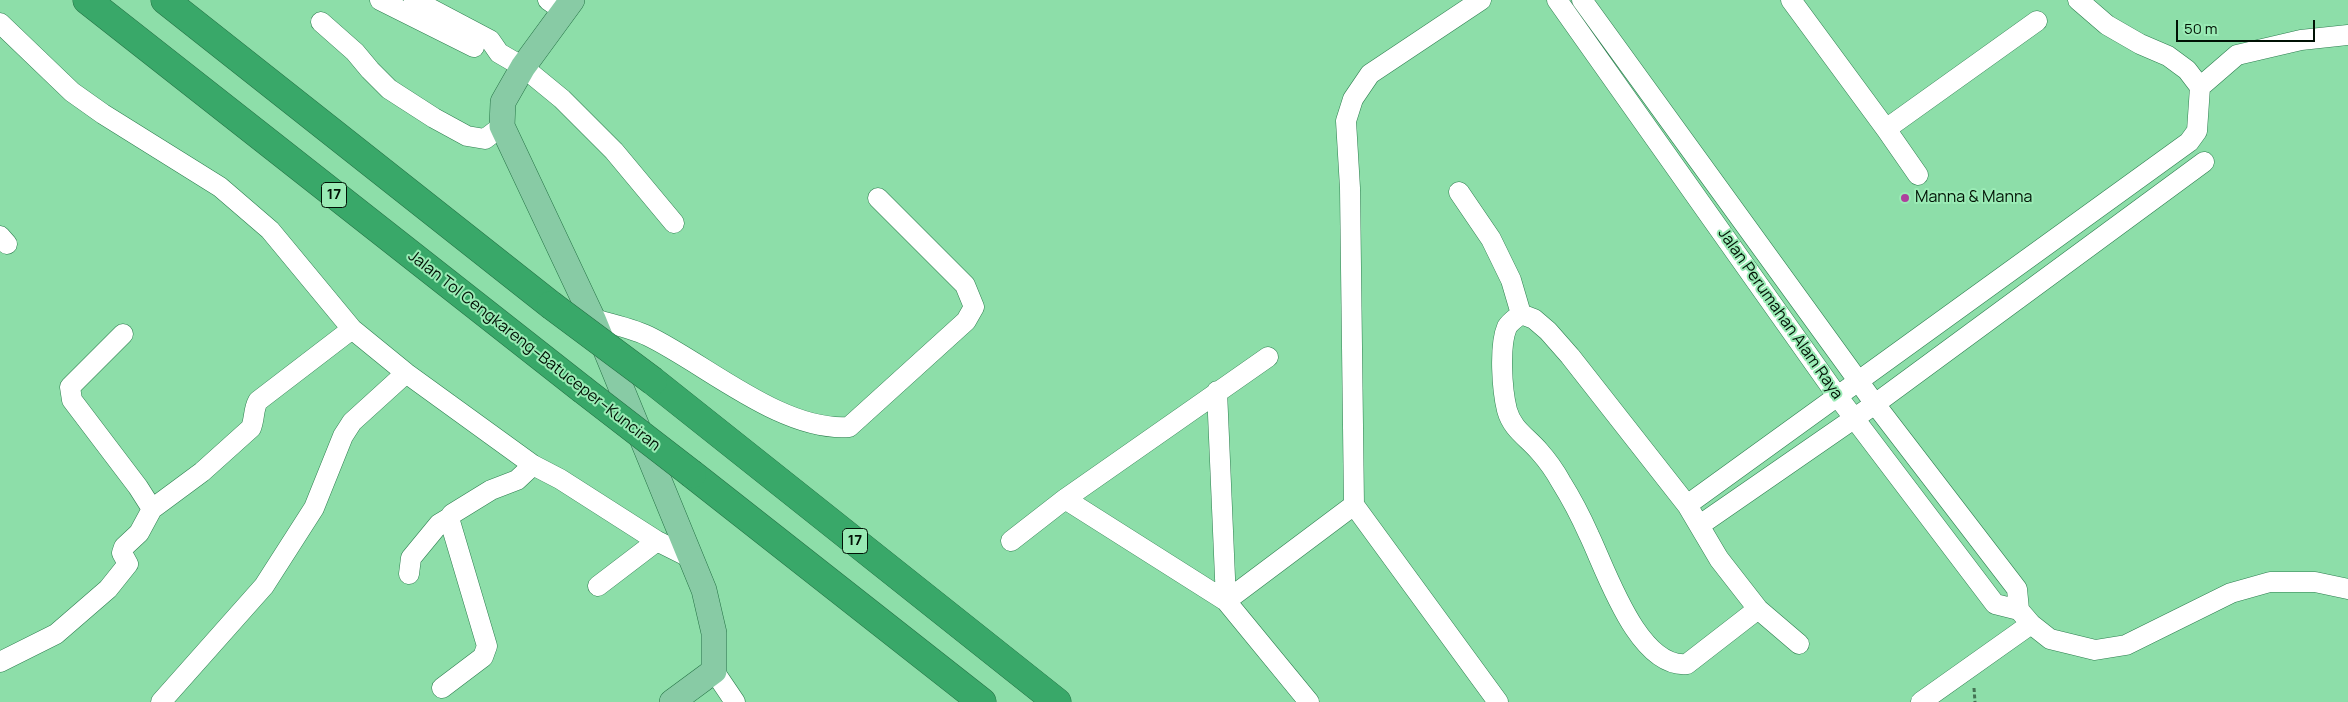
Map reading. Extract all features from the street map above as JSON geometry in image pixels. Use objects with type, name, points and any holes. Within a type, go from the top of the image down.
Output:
[{"type":"highway","name":"Jalan Tol Cengkareng–Batuceper–Kunciran","points":[[87,0],[982,702]]},
{"type":"highway","name":"17","points":[[165,0],[550,305],[653,381],[1057,702]]},
{"type":"main road","points":[[561,4],[503,102],[502,126],[593,319],[704,590],[714,632],[714,671],[672,702]]},
{"type":"street","points":[[380,0],[483,52],[499,53]]},
{"type":"street","points":[[414,0],[490,40],[499,53],[523,67],[562,99],[614,151],[674,223]]},
{"type":"street","points":[[1481,0],[1370,74],[1353,100],[1346,122],[1350,188],[1354,505],[1498,702]]},
{"type":"street","name":"Jalan Perumahan Alam Raya","points":[[1556,0],[1838,397],[1995,604],[2025,617],[2050,639],[2095,650],[2126,645],[2231,593],[2270,582],[2316,582],[2348,588]]},
{"type":"street","name":"Jalan Perumahan Alam Raya","points":[[1582,0],[1875,404],[2017,588],[2025,617]]},
{"type":"street","points":[[1791,0],[1918,175]]},
{"type":"street","points":[[1687,505],[2189,142],[2197,131],[2200,87],[2186,70],[2168,56],[2107,25],[2078,0]]},
{"type":"street","points":[[1886,129],[2037,21]]},
{"type":"street","points":[[321,22],[355,52],[389,89],[434,118],[467,136],[485,139],[502,126]]},
{"type":"street","points":[[0,23],[72,92],[103,114],[220,187],[270,230],[352,329],[406,373],[533,465],[560,479],[657,541],[689,556]]},
{"type":"street","points":[[2200,87],[2236,55],[2293,42],[2348,36]]},
{"type":"street","points":[[1700,525],[1875,404],[2204,162]]},
{"type":"street","points":[[1459,192],[1491,239],[1511,280],[1521,314]]},
{"type":"street","points":[[593,319],[648,336],[756,399],[804,421],[831,428],[849,427],[966,321],[974,307],[964,285],[878,198]]},
{"type":"street","points":[[1521,314],[1534,319],[1548,331],[1687,505],[1719,559],[1758,609],[1799,644]]},
{"type":"street","points":[[1521,314],[1508,325],[1503,344],[1503,377],[1507,410],[1514,427],[1539,451],[1561,482],[1589,535],[1617,602],[1637,632],[1660,656],[1676,665],[1687,664],[1758,609]]},
{"type":"street","points":[[0,662],[56,634],[108,589],[128,564],[122,553],[124,547],[139,533],[152,509],[202,472],[251,428],[254,420],[253,410],[258,401],[352,329]]},
{"type":"street","points":[[123,334],[70,387],[72,400],[138,487],[152,509]]},
{"type":"street","points":[[1011,541],[1065,499],[1268,357]]},
{"type":"street","points":[[161,702],[264,586],[314,508],[342,436],[352,422],[406,373]]},
{"type":"street","points":[[1217,391],[1226,601]]},
{"type":"street","points":[[409,574],[411,558],[439,524],[491,490],[517,480],[533,465]]},
{"type":"street","points":[[1065,499],[1226,601],[1309,702]]},
{"type":"street","points":[[1226,601],[1354,505]]},
{"type":"street","points":[[442,688],[483,657],[487,646],[449,518]]},
{"type":"street","points":[[598,586],[657,541]]},
{"type":"street","points":[[1921,702],[2025,617]]},
{"type":"street","points":[[714,671],[734,702]]},
{"type":"place","name":"Manna & Manna","points":[[1905,198]]}]
